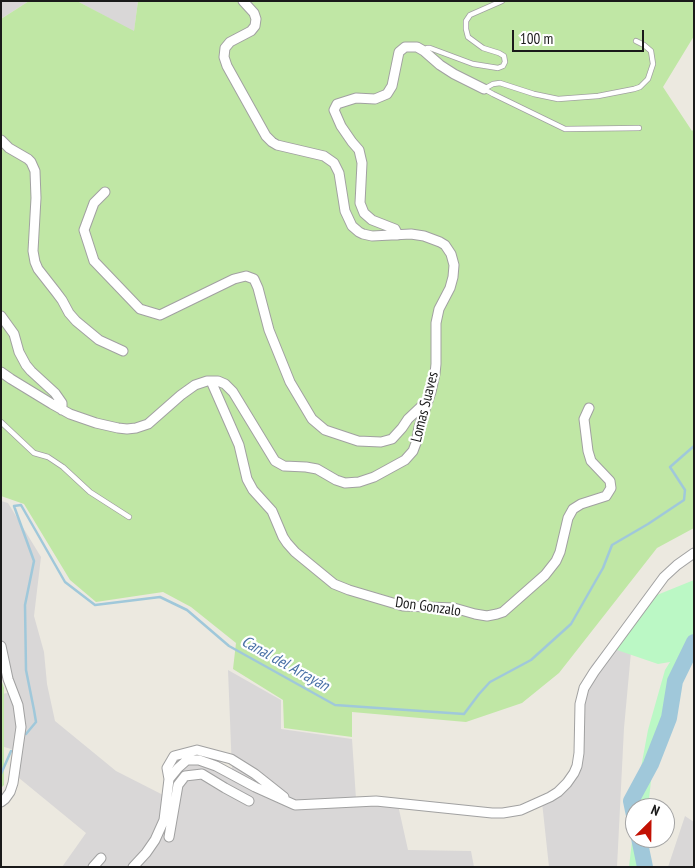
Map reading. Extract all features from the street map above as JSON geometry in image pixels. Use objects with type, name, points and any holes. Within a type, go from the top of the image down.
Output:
[{"type":"street","name":"Lomas Suaves","points":[[211,381],[218,380],[226,384],[233,392],[275,461],[284,466],[317,469],[345,483],[367,480],[408,458],[415,447],[419,427],[433,383],[436,364],[438,315],[454,277],[453,260],[448,249],[434,239],[418,234],[368,235],[355,229],[345,211],[339,173],[334,163],[324,156],[277,145],[266,136],[227,66],[224,57],[225,48],[230,42],[251,31],[255,26],[256,19],[254,13],[243,1]]},
{"type":"street","points":[[398,235],[395,229],[372,220],[364,213],[360,203],[362,164],[359,150],[341,126],[334,110],[337,104],[356,98],[375,99],[387,94],[392,86],[400,52],[405,47],[417,47],[454,74],[484,89]]},
{"type":"street","points":[[1,140],[9,148],[28,159],[35,171],[34,251],[38,269],[76,321],[99,340],[123,351]]},
{"type":"street","points":[[105,192],[94,203],[84,230],[94,261],[140,309],[160,316],[234,279],[246,276],[254,279],[269,330],[290,382],[312,419],[324,430],[358,441],[381,442],[392,439],[408,419],[428,400]]},
{"type":"street","points":[[1,316],[14,334],[19,352],[26,365],[30,371],[55,393],[62,403],[62,410]]},
{"type":"street","points":[[1,372],[62,410],[96,423],[118,428],[136,428],[148,424],[189,389],[202,382],[211,381]]},
{"type":"street","name":"Don Gonzalo","points":[[211,381],[239,445],[247,480],[253,490],[272,511],[283,537],[295,552],[334,584],[349,590],[402,606],[454,608],[481,616],[492,616],[503,612],[546,575],[560,552],[568,518],[573,510],[581,504],[606,496],[611,488],[610,481],[590,461],[584,418],[589,408]]},
{"type":"street","points":[[168,836],[170,780],[178,768],[187,760],[199,760],[216,766],[295,806],[376,801],[465,811],[503,813],[521,810],[558,792],[567,783],[577,766],[580,753],[579,712],[584,688],[664,577],[694,553]]},
{"type":"street","points":[[1,646],[8,679],[18,705],[21,727],[14,783],[10,792],[1,802]]},
{"type":"street","points":[[133,867],[150,847],[168,820],[178,785],[185,776],[202,774],[249,801]]},
{"type":"street","points":[[93,867],[101,858]]},
{"type":"lane","points":[[424,51],[430,48],[473,64],[498,68],[503,66],[505,62],[504,56],[483,48],[468,37],[466,29],[466,21],[470,15],[502,1]]},
{"type":"lane","points":[[484,89],[493,84],[500,83],[534,94],[558,99],[598,96],[634,89],[648,79],[653,64],[651,51],[636,41]]},
{"type":"lane","points":[[484,89],[565,129],[639,128]]},
{"type":"lane","points":[[1,422],[34,453],[48,457],[63,467],[90,492],[129,517]]},
{"type":"shaded area","points":[[1,1],[29,1],[1,19]]},
{"type":"shaded area","points":[[77,1],[138,1],[134,32]]},
{"type":"shaded area","points":[[1,501],[8,503],[41,557],[34,616],[44,652],[47,684],[55,721],[116,771],[171,799],[177,776],[183,767],[192,762],[232,771],[228,670],[281,700],[281,729],[352,739],[356,799],[398,805],[408,850],[471,851],[474,867],[62,867],[86,833],[19,778],[21,752],[1,746],[1,694],[8,693],[1,667]]},
{"type":"shaded area","points":[[606,647],[631,652],[624,728],[617,867],[549,867],[542,802],[570,775],[575,761],[583,685],[591,666]]},
{"type":"shaded area","points":[[685,816],[694,822],[694,867],[668,867]]},
{"type":"green space","points":[[29,1],[77,1],[134,31],[138,1],[694,1],[694,36],[663,87],[692,131],[694,129],[694,528],[657,548],[559,673],[522,703],[466,722],[352,712],[352,737],[284,728],[283,700],[233,669],[236,643],[191,607],[163,592],[96,602],[70,580],[24,504],[1,496],[1,19]]},
{"type":"green space","points":[[694,580],[694,656],[686,658],[672,683],[654,754],[649,798],[637,798],[648,730],[665,670],[670,662],[658,664],[614,649],[652,597]]},
{"type":"green space","points":[[1,679],[4,688],[4,785],[1,788]]},
{"type":"green space","points":[[631,848],[643,848],[640,867],[629,867]]},
{"type":"waterway","name":"Canal del Arrayán","points":[[26,734],[36,722],[26,670],[25,605],[34,561],[14,506],[21,505],[65,582],[95,605],[160,597],[187,610],[229,646],[335,705],[464,714],[490,682],[531,660],[571,624],[603,568],[612,545],[684,500],[685,490],[670,467],[694,446]]},
{"type":"waterway","points":[[633,798],[651,764],[669,718],[675,681],[694,642]]},
{"type":"waterway","name":"Canal del Arrayán","points":[[1,774],[11,751]]},
{"type":"waterway","points":[[641,848],[645,867]]}]
